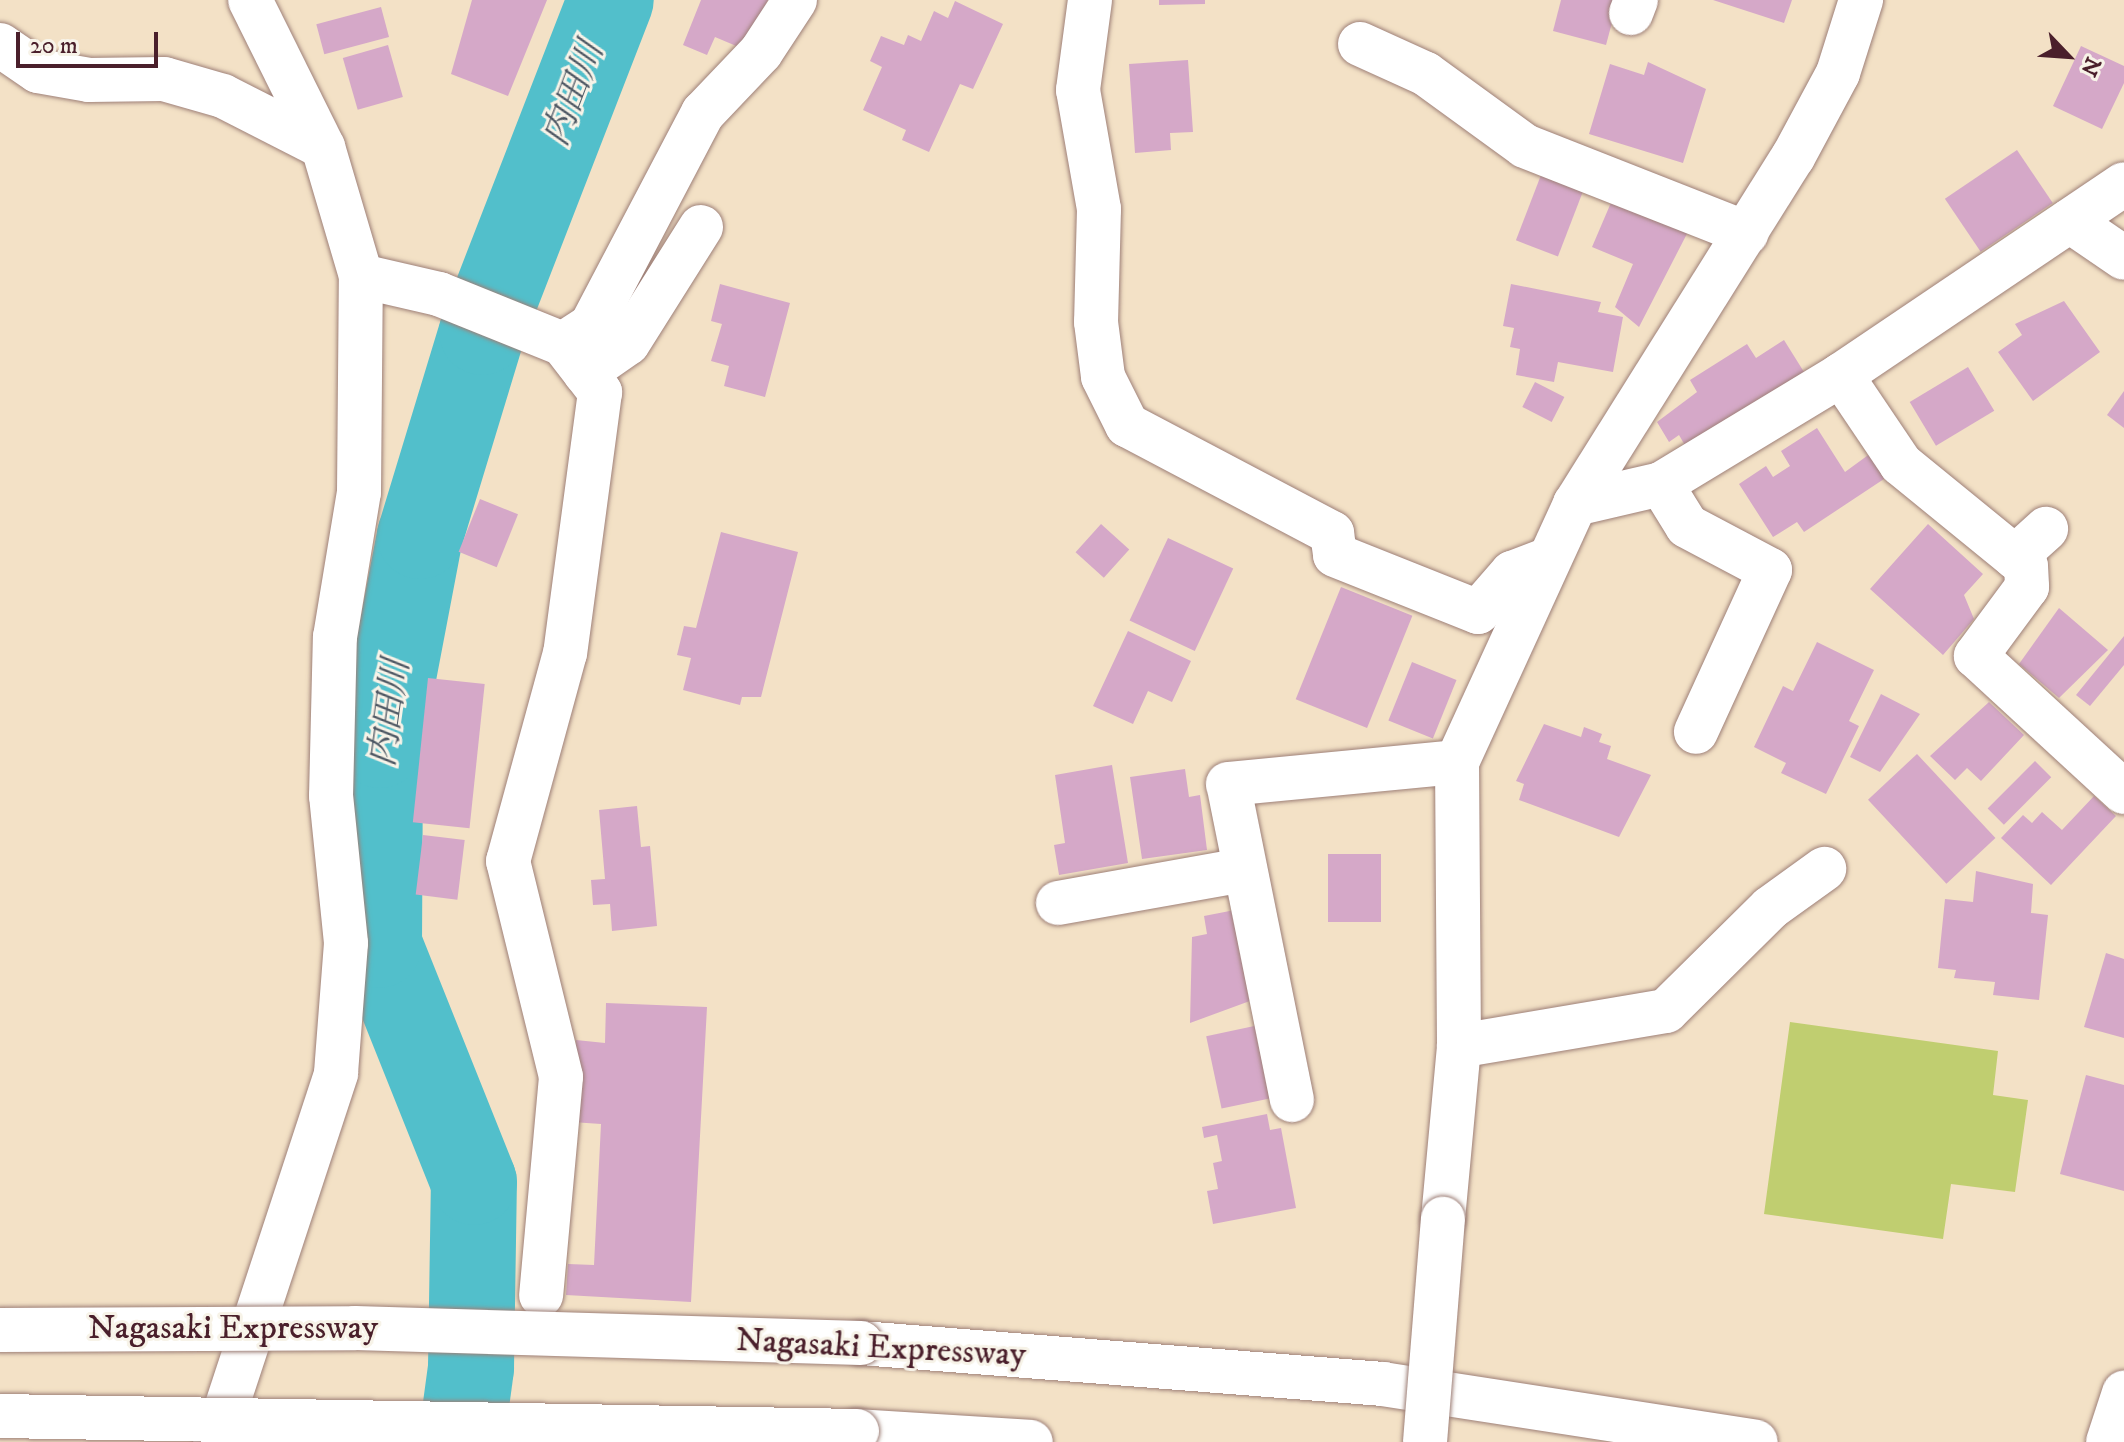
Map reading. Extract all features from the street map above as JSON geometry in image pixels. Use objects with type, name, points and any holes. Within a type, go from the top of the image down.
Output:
[{"type":"main road","points":[[215,1442],[336,1073],[346,943],[331,796],[335,637],[359,492],[361,276],[323,147],[250,0]]},
{"type":"main road","points":[[557,350],[591,326],[703,113],[761,52],[795,0]]},
{"type":"main road","points":[[1063,0],[1064,35],[1080,57]]},
{"type":"main road","points":[[1090,0],[1078,90],[1099,209],[1096,322],[1103,377],[1127,425],[1332,533],[1335,555],[1478,612],[1512,573],[1549,559]]},
{"type":"main road","points":[[1425,1442],[1459,1046],[1457,762],[1575,504],[1746,233],[1838,73],[1861,0]]},
{"type":"main road","points":[[1360,44],[1426,74],[1525,146],[1746,233]]},
{"type":"main road","points":[[0,45],[38,71],[89,80],[164,79],[223,96],[323,147]]},
{"type":"main road","points":[[1575,504],[1661,484],[1841,375],[2124,184]]},
{"type":"main road","points":[[2070,221],[2124,258]]},
{"type":"main road","points":[[557,350],[628,343],[701,227]]},
{"type":"main road","points":[[361,276],[439,294],[557,350],[600,392],[583,542],[565,653],[508,861],[561,1077],[541,1295]]},
{"type":"main road","points":[[1841,375],[1901,464],[2030,543],[2026,566],[2027,587],[1976,656],[2124,792]]},
{"type":"main road","points":[[1661,484],[1687,526],[1770,570],[1696,732]]},
{"type":"main road","points":[[1292,1100],[1228,784],[1457,762]]},
{"type":"main road","points":[[1459,1046],[1666,1011],[1770,908],[1824,869]]},
{"type":"main road","points":[[1058,903],[1244,870]]},
{"type":"main road","name":"Nagasaki Expressway","points":[[0,1330],[355,1328],[861,1343],[1383,1384],[1756,1442]]},
{"type":"main road","points":[[2108,1442],[2124,1393]]},
{"type":"main road","points":[[0,1416],[857,1431],[1031,1442]]},
{"type":"green space","points":[[1790,1022],[1998,1051],[1993,1095],[2028,1100],[2015,1192],[1951,1184],[1943,1239],[1764,1214]]},
{"type":"building","points":[[472,0],[547,0],[508,96],[451,74]]},
{"type":"building","points":[[701,0],[768,0],[741,48],[715,37],[707,55],[683,45]]},
{"type":"building","points":[[1159,0],[1205,0],[1205,4],[1159,5]]},
{"type":"building","points":[[1561,0],[1618,0],[1606,45],[1553,31]]},
{"type":"building","points":[[1713,0],[1792,0],[1784,23]]},
{"type":"building","points":[[955,1],[1003,24],[973,89],[960,84],[929,152],[902,140],[906,130],[863,110],[882,67],[870,61],[881,36],[904,45],[908,35],[921,41],[934,11],[948,18]]},
{"type":"building","points":[[381,7],[389,37],[324,54],[316,24]]},
{"type":"building","points":[[388,45],[403,97],[358,110],[343,58]]},
{"type":"building","points":[[2081,46],[2124,66],[2124,83],[2102,129],[2053,106]]},
{"type":"building","points":[[1188,60],[1193,132],[1170,133],[1171,150],[1135,153],[1129,64]]},
{"type":"building","points":[[1648,62],[1706,89],[1683,163],[1589,134],[1610,64],[1644,75]]},
{"type":"building","points":[[2017,150],[2053,203],[1981,252],[1945,199]]},
{"type":"building","points":[[1541,175],[1583,191],[1558,256],[1516,240]]},
{"type":"building","points":[[1616,191],[1692,224],[1639,327],[1615,307],[1633,264],[1592,247]]},
{"type":"building","points":[[720,284],[790,303],[765,397],[724,386],[729,366],[711,361],[722,324],[711,321]]},
{"type":"building","points":[[1511,284],[1601,302],[1598,312],[1623,317],[1613,372],[1558,362],[1554,382],[1516,375],[1520,349],[1510,347],[1514,328],[1503,326]]},
{"type":"building","points":[[2064,301],[2100,352],[2033,401],[1998,352],[2022,335],[2015,324]]},
{"type":"building","points":[[1784,340],[1804,372],[1686,447],[1679,435],[1669,442],[1657,422],[1697,392],[1690,380],[1747,344],[1756,358]]},
{"type":"building","points":[[1968,367],[1994,411],[1936,446],[1910,402]]},
{"type":"building","points":[[1535,382],[1564,397],[1552,422],[1522,407]]},
{"type":"building","points":[[2124,391],[2124,428],[2107,415]]},
{"type":"building","points":[[1817,428],[1845,472],[1871,453],[1887,477],[1804,532],[1797,522],[1773,537],[1739,484],[1766,466],[1773,477],[1790,466],[1781,451]]},
{"type":"building","points":[[480,499],[518,514],[497,567],[459,552]]},
{"type":"building","points":[[1101,524],[1129,549],[1104,578],[1076,552]]},
{"type":"building","points":[[1928,524],[1983,574],[1964,595],[1974,619],[1943,655],[1870,589]]},
{"type":"building","points":[[721,532],[798,552],[761,697],[742,697],[740,705],[683,690],[691,658],[677,655],[684,626],[696,628]]},
{"type":"building","points":[[1168,538],[1233,568],[1195,651],[1130,620]]},
{"type":"building","points":[[1341,587],[1412,616],[1367,728],[1296,699]]},
{"type":"building","points":[[2059,608],[2108,650],[2059,698],[2019,664]]},
{"type":"building","points":[[1128,631],[1191,661],[1172,702],[1148,691],[1133,724],[1093,706]]},
{"type":"building","points":[[2124,636],[2124,665],[2090,706],[2076,695]]},
{"type":"building","points":[[1817,642],[1874,670],[1849,721],[1859,726],[1826,794],[1781,773],[1786,763],[1754,747],[1783,686],[1793,691]]},
{"type":"building","points":[[1412,662],[1457,680],[1433,738],[1388,720]]},
{"type":"building","points":[[428,678],[485,684],[470,828],[413,822]]},
{"type":"building","points":[[1881,694],[1920,714],[1880,772],[1850,757]]},
{"type":"building","points":[[1989,702],[2024,735],[1981,781],[1967,768],[1955,780],[1930,756]]},
{"type":"building","points":[[1544,724],[1581,737],[1584,727],[1602,734],[1599,742],[1611,746],[1607,759],[1651,775],[1619,837],[1519,800],[1524,784],[1516,781]]},
{"type":"building","points":[[1917,754],[1995,838],[1946,884],[1868,800]]},
{"type":"building","points":[[2035,761],[2051,777],[2004,825],[1988,808]]},
{"type":"building","points":[[1112,765],[1128,863],[1059,875],[1054,845],[1065,843],[1055,775]]},
{"type":"building","points":[[1185,769],[1189,797],[1200,795],[1207,850],[1142,859],[1130,777]]},
{"type":"building","points":[[2094,796],[2116,816],[2051,885],[2001,838],[2023,815],[2032,823],[2042,812],[2062,830]]},
{"type":"building","points":[[637,806],[641,847],[650,846],[657,926],[612,931],[610,904],[593,905],[591,880],[605,879],[599,810]]},
{"type":"building","points":[[423,835],[465,840],[457,900],[416,895]]},
{"type":"building","points":[[1328,854],[1381,854],[1381,922],[1328,922]]},
{"type":"building","points":[[1976,871],[2033,884],[2031,913],[2048,915],[2039,1000],[1993,995],[1995,982],[1954,978],[1956,970],[1938,968],[1945,899],[1973,902]]},
{"type":"building","points":[[1240,909],[1258,998],[1190,1023],[1192,937],[1207,934],[1204,916]]},
{"type":"building","points":[[2106,953],[2124,959],[2124,1038],[2084,1027]]},
{"type":"building","points":[[606,1003],[707,1007],[691,1302],[566,1295],[568,1264],[594,1265],[601,1124],[572,1122],[576,1040],[605,1043]]},
{"type":"building","points":[[1259,1025],[1274,1097],[1222,1109],[1206,1036]]},
{"type":"building","points":[[2086,1075],[2124,1085],[2124,1191],[2060,1174]]},
{"type":"building","points":[[1267,1114],[1270,1130],[1281,1128],[1296,1208],[1213,1224],[1207,1191],[1218,1189],[1213,1163],[1222,1161],[1217,1135],[1204,1138],[1202,1127]]},
{"type":"waterway","name":"内田川","points":[[461,1442],[471,1368],[474,1182],[379,945],[380,745],[420,536],[482,332],[611,0]]}]
